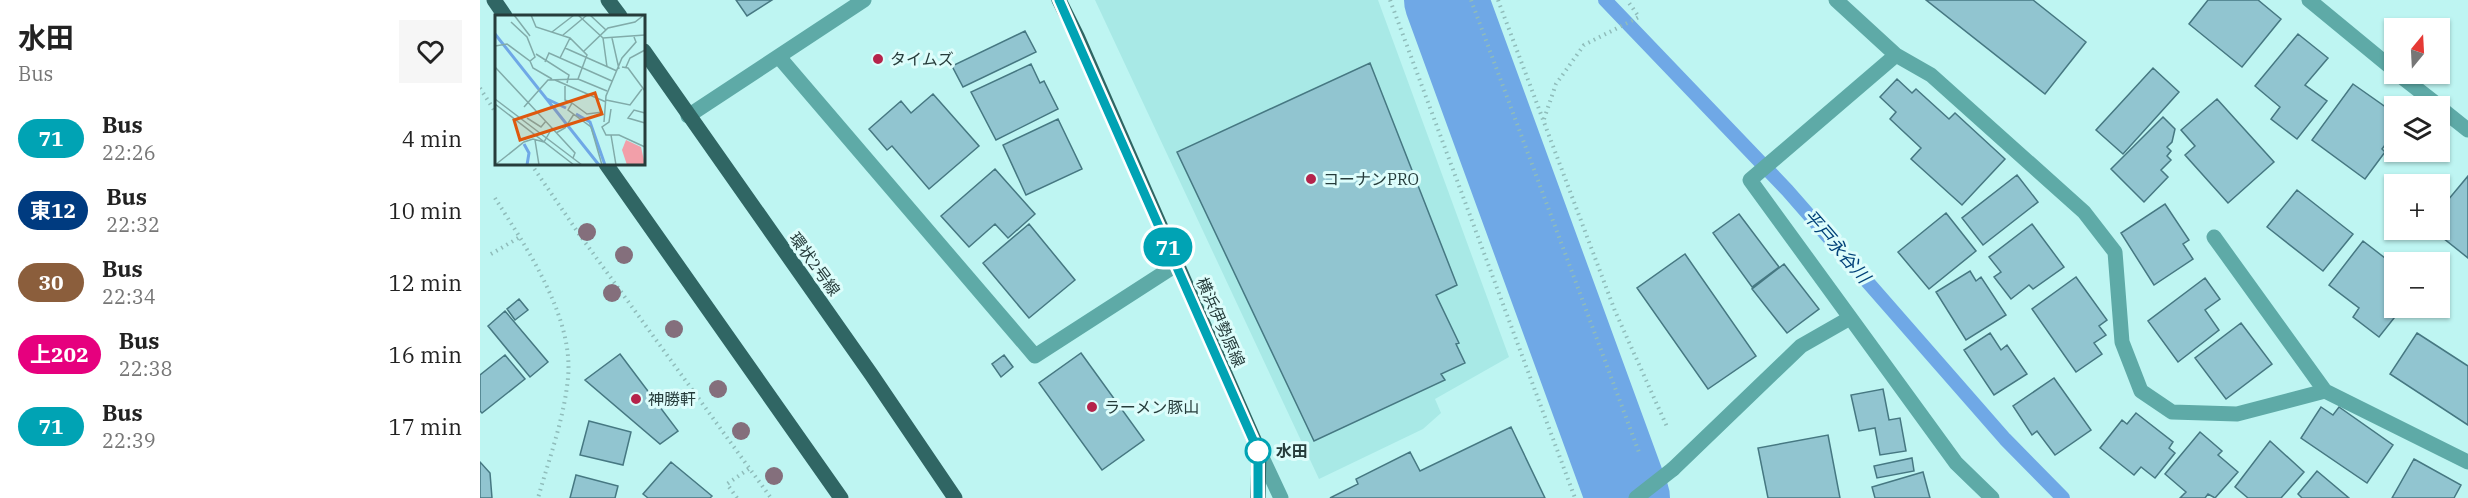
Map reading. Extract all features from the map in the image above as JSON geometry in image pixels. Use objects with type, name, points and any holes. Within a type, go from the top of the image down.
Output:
[{"type":"main road","points":[[494,0],[504,15]]},
{"type":"main road","points":[[608,0],[619,15]]},
{"type":"main road","name":"横浜伊勢原線","points":[[1059,0],[1258,451],[1258,498]]},
{"type":"main road","name":"環状2号線","points":[[645,52],[871,374],[955,498]]},
{"type":"main road","points":[[607,165],[841,498]]},
{"type":"street","points":[[688,116],[864,0]]},
{"type":"street","points":[[1836,0],[1896,55],[1931,75],[2084,212],[2115,252],[2122,342],[2141,391],[2172,412],[2237,414],[2325,391]]},
{"type":"street","points":[[2308,0],[2384,62]]},
{"type":"street","points":[[1896,55],[1750,180],[1956,464],[1992,498]]},
{"type":"street","points":[[778,57],[1035,356],[1176,265]]},
{"type":"street","points":[[2410,84],[2425,96]]},
{"type":"street","points":[[2450,116],[2468,130]]},
{"type":"street","points":[[2214,237],[2325,391],[2468,462]]},
{"type":"street","points":[[1636,498],[1677,465],[1801,346],[1850,318]]},
{"type":"street","points":[[1258,451],[1281,498]]},
{"type":"path","points":[[1390,0],[1575,498]]},
{"type":"path","points":[[1471,0],[1640,456]]},
{"type":"path","points":[[1498,0],[1677,465]]},
{"type":"path","points":[[1544,121],[1556,84],[1584,45],[1639,16],[1627,0]]},
{"type":"path","points":[[480,88],[495,110]]},
{"type":"path","points":[[532,165],[592,253],[771,498]]},
{"type":"path","points":[[495,198],[536,262],[566,341],[568,377],[558,430],[538,498]]},
{"type":"path","points":[[492,254],[520,237]]},
{"type":"path","points":[[737,498],[727,484],[750,468]]},
{"type":"shaded area","name":"コーナンPRO","points":[[1095,0],[1378,0],[1509,357],[1435,399],[1441,413],[1423,429],[1319,479]]},
{"type":"building","points":[[736,0],[772,0],[747,16]]},
{"type":"building","points":[[1926,0],[2033,0],[2086,42],[2045,94]]},
{"type":"building","points":[[2208,0],[2258,0],[2281,19],[2242,67],[2189,24]]},
{"type":"building","points":[[1025,31],[1036,52],[963,87],[952,66]]},
{"type":"building","points":[[2298,34],[2328,58],[2305,85],[2327,101],[2297,139],[2271,119],[2280,107],[2255,86]]},
{"type":"building","points":[[1370,63],[1457,285],[1436,295],[1459,343],[1456,344],[1465,363],[1441,374],[1445,380],[1314,441],[1177,152]]},
{"type":"building","points":[[1031,64],[1040,83],[1044,81],[1058,109],[996,140],[971,92]]},
{"type":"building","points":[[2153,68],[2179,92],[2123,154],[2096,130]]},
{"type":"building","points":[[1897,79],[1912,93],[1916,89],[1949,119],[1955,113],[2005,159],[1962,205],[1911,159],[1921,148],[1890,119],[1896,112],[1880,97]]},
{"type":"building","points":[[2353,84],[2384,106],[2384,146],[2382,149],[2384,153],[2365,179],[2312,140]]},
{"type":"building","points":[[933,94],[979,146],[929,189],[892,146],[887,150],[869,129],[901,101],[911,113]]},
{"type":"building","points":[[2217,99],[2274,162],[2228,203],[2185,155],[2195,146],[2181,130]]},
{"type":"building","points":[[2163,117],[2175,129],[2172,142],[2167,147],[2171,151],[2167,156],[2171,160],[2161,170],[2168,177],[2144,202],[2111,169]]},
{"type":"building","points":[[1058,119],[1082,169],[1026,195],[1003,145]]},
{"type":"building","points":[[995,169],[1035,214],[1008,238],[995,224],[969,247],[941,216]]},
{"type":"building","points":[[2017,175],[2038,202],[1983,245],[1962,218]]},
{"type":"building","points":[[2468,176],[2468,258],[2446,240],[2450,240],[2450,198]]},
{"type":"building","points":[[2297,190],[2353,234],[2323,271],[2267,227]]},
{"type":"building","points":[[2165,204],[2189,240],[2183,244],[2193,259],[2154,285],[2121,233]]},
{"type":"building","points":[[1946,213],[1976,251],[1929,289],[1898,252]]},
{"type":"building","points":[[1739,214],[1779,267],[1752,287],[1713,233]]},
{"type":"building","points":[[1029,224],[1075,280],[1029,318],[983,263]]},
{"type":"building","points":[[2032,224],[2064,267],[2033,289],[2029,285],[2011,299],[1994,277],[2001,272],[1989,257]]},
{"type":"building","points":[[2363,241],[2384,257],[2384,318],[2394,318],[2379,337],[2353,317],[2359,308],[2329,285]]},
{"type":"building","points":[[1685,254],[1756,356],[1708,389],[1637,288]]},
{"type":"building","points":[[1784,264],[1819,309],[1787,333],[1752,289]]},
{"type":"building","points":[[1970,271],[1976,281],[1981,277],[2006,315],[1966,340],[1936,292]]},
{"type":"building","points":[[2076,277],[2107,320],[2099,326],[2106,335],[2094,343],[2102,354],[2076,372],[2032,309]]},
{"type":"building","points":[[2205,278],[2220,299],[2205,310],[2219,330],[2178,362],[2148,321]]},
{"type":"building","points":[[519,299],[528,310],[515,320],[507,309]]},
{"type":"building","points":[[505,311],[548,362],[530,377],[488,326]]},
{"type":"building","points":[[2241,323],[2272,364],[2226,399],[2195,358]]},
{"type":"building","points":[[1990,333],[2001,350],[2007,345],[2027,374],[1994,395],[1964,350]]},
{"type":"building","points":[[2417,333],[2468,366],[2468,425],[2390,374]]},
{"type":"building","points":[[1081,353],[1144,440],[1102,470],[1039,383]]},
{"type":"building","points":[[620,354],[678,431],[660,444],[585,380]]},
{"type":"building","points":[[505,355],[525,379],[482,413],[480,411],[480,375]]},
{"type":"building","points":[[1004,355],[1013,367],[1001,377],[992,364]]},
{"type":"building","points":[[2054,378],[2091,430],[2055,455],[2037,431],[2032,435],[2013,406]]},
{"type":"building","points":[[1883,389],[1889,420],[1900,418],[1906,451],[1880,455],[1875,428],[1859,431],[1851,395]]},
{"type":"building","points":[[2321,407],[2333,415],[2339,407],[2393,445],[2367,483],[2301,438]]},
{"type":"building","points":[[2136,413],[2173,442],[2169,448],[2175,453],[2155,478],[2141,467],[2134,475],[2100,448],[2122,420],[2127,424]]},
{"type":"building","points":[[589,421],[631,432],[623,465],[580,455]]},
{"type":"building","points":[[1511,427],[1545,498],[1330,498],[1358,484],[1356,479],[1410,452],[1420,471]]},
{"type":"building","points":[[2200,432],[2222,451],[2218,455],[2238,472],[2215,498],[2208,494],[2205,498],[2180,498],[2186,492],[2165,474]]},
{"type":"building","points":[[1828,435],[1840,498],[1768,498],[1758,448]]},
{"type":"building","points":[[2270,441],[2304,472],[2281,498],[2248,498],[2235,487]]},
{"type":"building","points":[[1912,458],[1914,471],[1877,478],[1874,466]]},
{"type":"building","points":[[2414,459],[2461,485],[2454,498],[2392,498]]},
{"type":"building","points":[[480,462],[490,473],[492,498],[480,498]]},
{"type":"building","points":[[671,462],[712,496],[710,498],[648,498],[643,494]]},
{"type":"building","points":[[2317,471],[2349,498],[2302,498],[2298,494]]},
{"type":"building","points":[[1923,472],[1930,498],[1875,498],[1872,487]]},
{"type":"building","points":[[576,475],[618,486],[615,498],[570,498]]},
{"type":"waterway","name":"平戸永谷川","points":[[1446,0],[1628,498]]},
{"type":"waterway","name":"平戸永谷川","points":[[1605,0],[1787,190],[2005,439],[2063,498]]},
{"type":"bus line","name":"71","points":[[1059,0],[1077,36],[1258,451],[1260,491],[1258,498]]},
{"type":"place","name":"タイムズ","points":[[878,59]]},
{"type":"place","name":"コーナンPRO","points":[[1311,179]]},
{"type":"place","name":"神勝軒","points":[[636,399]]},
{"type":"place","name":"ラーメン豚山","points":[[1092,407]]},
{"type":"place","name":"水田","points":[[1258,451]]}]
